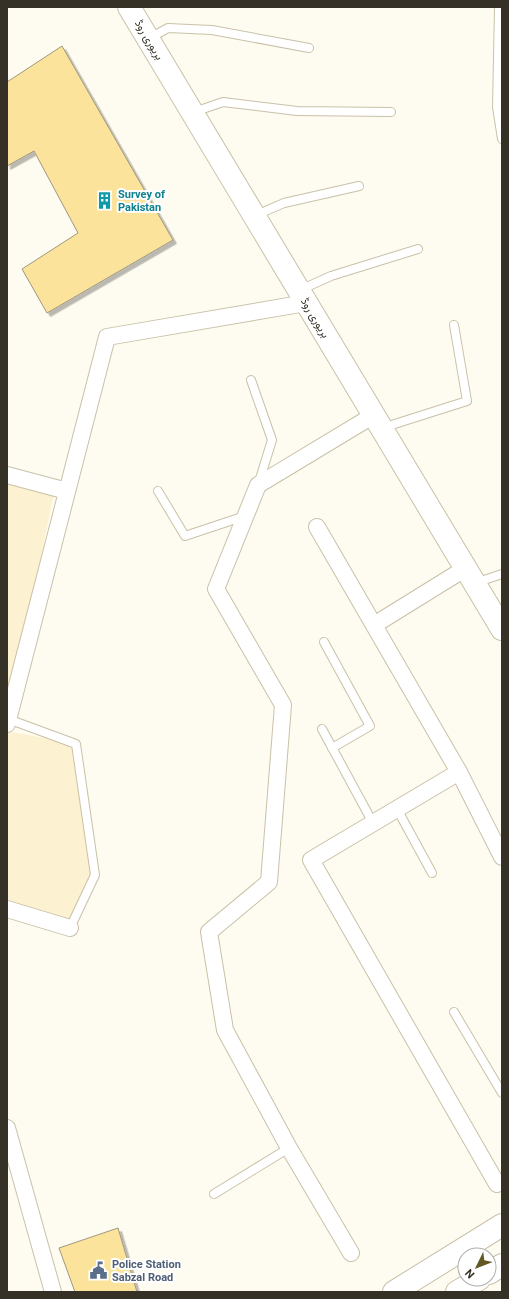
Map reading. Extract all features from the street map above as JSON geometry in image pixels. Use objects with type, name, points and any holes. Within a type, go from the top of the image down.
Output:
[{"type":"main road","name":"بریوری روڈ","points":[[129,7],[502,629]]},
{"type":"main road","points":[[394,1292],[502,1225]]},
{"type":"street","points":[[8,721],[107,337],[302,296]]},
{"type":"street","points":[[351,1253],[289,1148],[225,1030],[209,932],[270,882],[283,705],[216,589],[258,485],[378,422]]},
{"type":"street","points":[[7,476],[67,491]]},
{"type":"street","points":[[317,527],[459,772],[502,857]]},
{"type":"street","points":[[374,625],[470,575]]},
{"type":"street","points":[[459,772],[311,860],[497,1184]]},
{"type":"street","points":[[7,909],[70,928]]},
{"type":"street","points":[[7,1128],[52,1292]]},
{"type":"lane","points":[[499,7],[497,107],[502,139]]},
{"type":"lane","points":[[148,39],[168,28],[212,30],[309,48]]},
{"type":"lane","points":[[192,112],[223,102],[297,111],[391,112]]},
{"type":"lane","points":[[254,216],[284,203],[359,186]]},
{"type":"lane","points":[[302,296],[331,276],[418,249]]},
{"type":"lane","points":[[378,422],[467,401],[454,325]]},
{"type":"lane","points":[[250,380],[272,440],[258,485]]},
{"type":"lane","points":[[158,490],[185,536],[245,516]]},
{"type":"lane","points":[[470,575],[502,574]]},
{"type":"lane","points":[[324,642],[370,726],[332,748]]},
{"type":"lane","points":[[8,721],[76,744],[95,875],[70,928]]},
{"type":"lane","points":[[322,729],[373,823]]},
{"type":"lane","points":[[397,809],[432,874]]},
{"type":"lane","points":[[454,1012],[502,1094]]},
{"type":"lane","points":[[214,1194],[289,1148]]},
{"type":"shaded area","points":[[7,474],[55,488],[7,722]]},
{"type":"shaded area","points":[[7,731],[76,744],[95,875],[70,928],[7,913]]},
{"type":"building","name":"Survey of Pakistan","points":[[62,46],[173,240],[47,313],[22,269],[78,233],[34,151],[7,166],[7,82]]},
{"type":"building","name":"Police Station Sabzal Road","points":[[118,1228],[137,1292],[75,1292],[59,1248]]},
{"type":"place","name":"Survey of Pakistan","points":[[105,200]]},
{"type":"place","name":"Police Station Sabzal Road","points":[[99,1270]]}]
